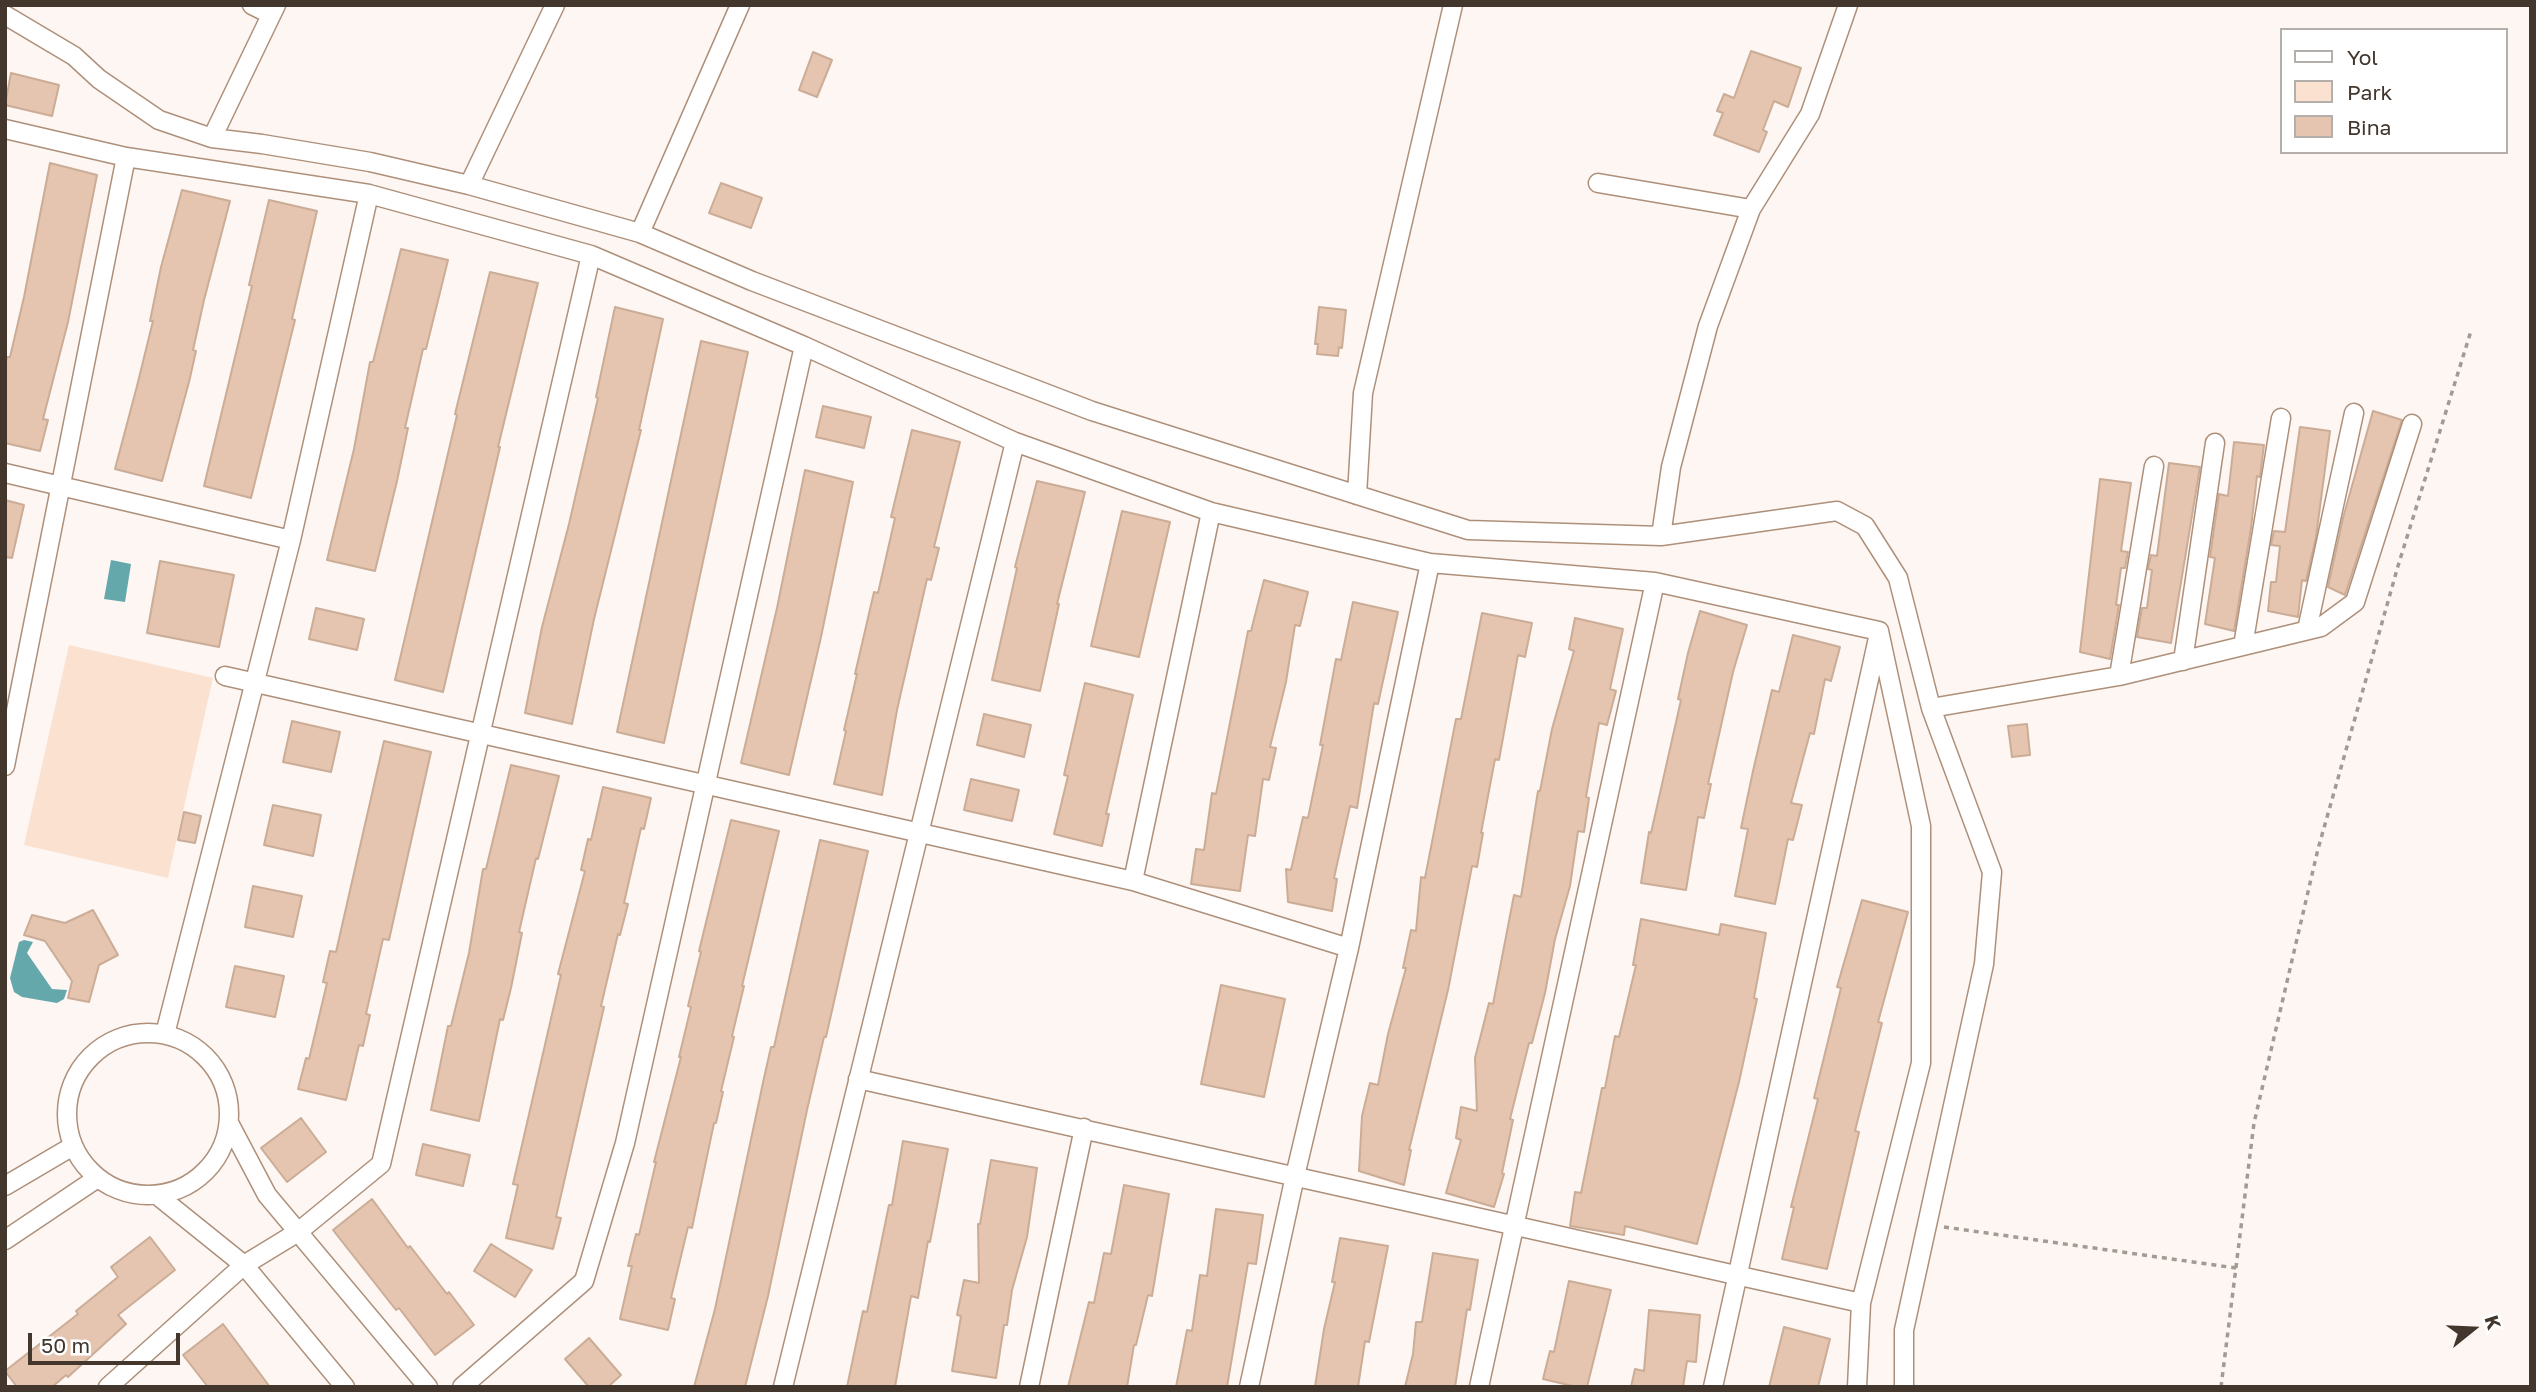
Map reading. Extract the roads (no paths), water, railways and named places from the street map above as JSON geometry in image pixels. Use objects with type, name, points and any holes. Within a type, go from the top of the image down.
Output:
[{"type":"street","points":[[212,138],[273,10],[252,5]]},
{"type":"street","points":[[469,185],[555,5]]},
{"type":"street","points":[[640,233],[740,5]]},
{"type":"street","points":[[1357,495],[1363,393],[1453,5]]},
{"type":"street","points":[[1661,536],[1671,467],[1708,326],[1751,209],[1810,114],[1848,5]]},
{"type":"street","points":[[5,15],[74,56],[99,79],[159,120],[212,138],[370,162],[469,185],[640,233],[752,281],[1092,411],[1468,530],[1661,536],[1837,511],[1865,526],[1898,578],[1931,708],[1992,872],[1984,964],[1904,1329],[1904,1387]]},
{"type":"street","points":[[5,129],[126,157],[369,194],[591,256],[804,346],[1015,442],[1211,512],[1430,563],[1655,582],[1879,631]]},
{"type":"street","points":[[5,766],[126,157]]},
{"type":"street","points":[[1598,183],[1751,209]]},
{"type":"street","points":[[164,1034],[291,540],[369,194]]},
{"type":"street","points":[[108,1387],[244,1265],[298,1232],[381,1164],[591,256]]},
{"type":"street","points":[[463,1387],[584,1281],[625,1143],[804,346]]},
{"type":"street","points":[[2307,630],[2354,413]]},
{"type":"street","points":[[2243,646],[2281,418]]},
{"type":"street","points":[[1931,708],[2119,676],[2321,627],[2355,602],[2412,424]]},
{"type":"street","points":[[783,1387],[1015,442]]},
{"type":"street","points":[[2183,661],[2215,443]]},
{"type":"street","points":[[2119,676],[2154,466]]},
{"type":"street","points":[[5,473],[291,540]]},
{"type":"street","points":[[1133,881],[1211,512]]},
{"type":"street","points":[[1249,1387],[1349,948],[1430,563]]},
{"type":"street","points":[[1479,1387],[1655,582]]},
{"type":"street","points":[[1713,1387],[1879,631]]},
{"type":"street","points":[[1857,1387],[1861,1303],[1922,1063],[1921,826],[1879,631]]},
{"type":"street","points":[[225,676],[1133,881],[1349,948]]},
{"type":"street","points":[[139,1032],[164,1034],[192,1045],[214,1066],[227,1093],[229,1123],[222,1150],[206,1172],[184,1188],[157,1195],[133,1195],[96,1179],[73,1146],[67,1121],[68,1096],[78,1072],[94,1052],[115,1039],[139,1032]]},
{"type":"street","points":[[859,1079],[1861,1303]]},
{"type":"street","points":[[229,1123],[267,1195],[428,1387]]},
{"type":"street","points":[[1029,1387],[1084,1128]]},
{"type":"street","points":[[5,1186],[73,1146]]},
{"type":"street","points":[[5,1240],[96,1179]]},
{"type":"street","points":[[157,1195],[244,1265],[345,1387]]},
{"type":"water","points":[[111,560],[131,564],[125,602],[104,599]]},
{"type":"water","points":[[19,942],[33,942],[27,953],[52,989],[67,990],[64,999],[57,1003],[22,997],[14,992],[10,978]]}]
